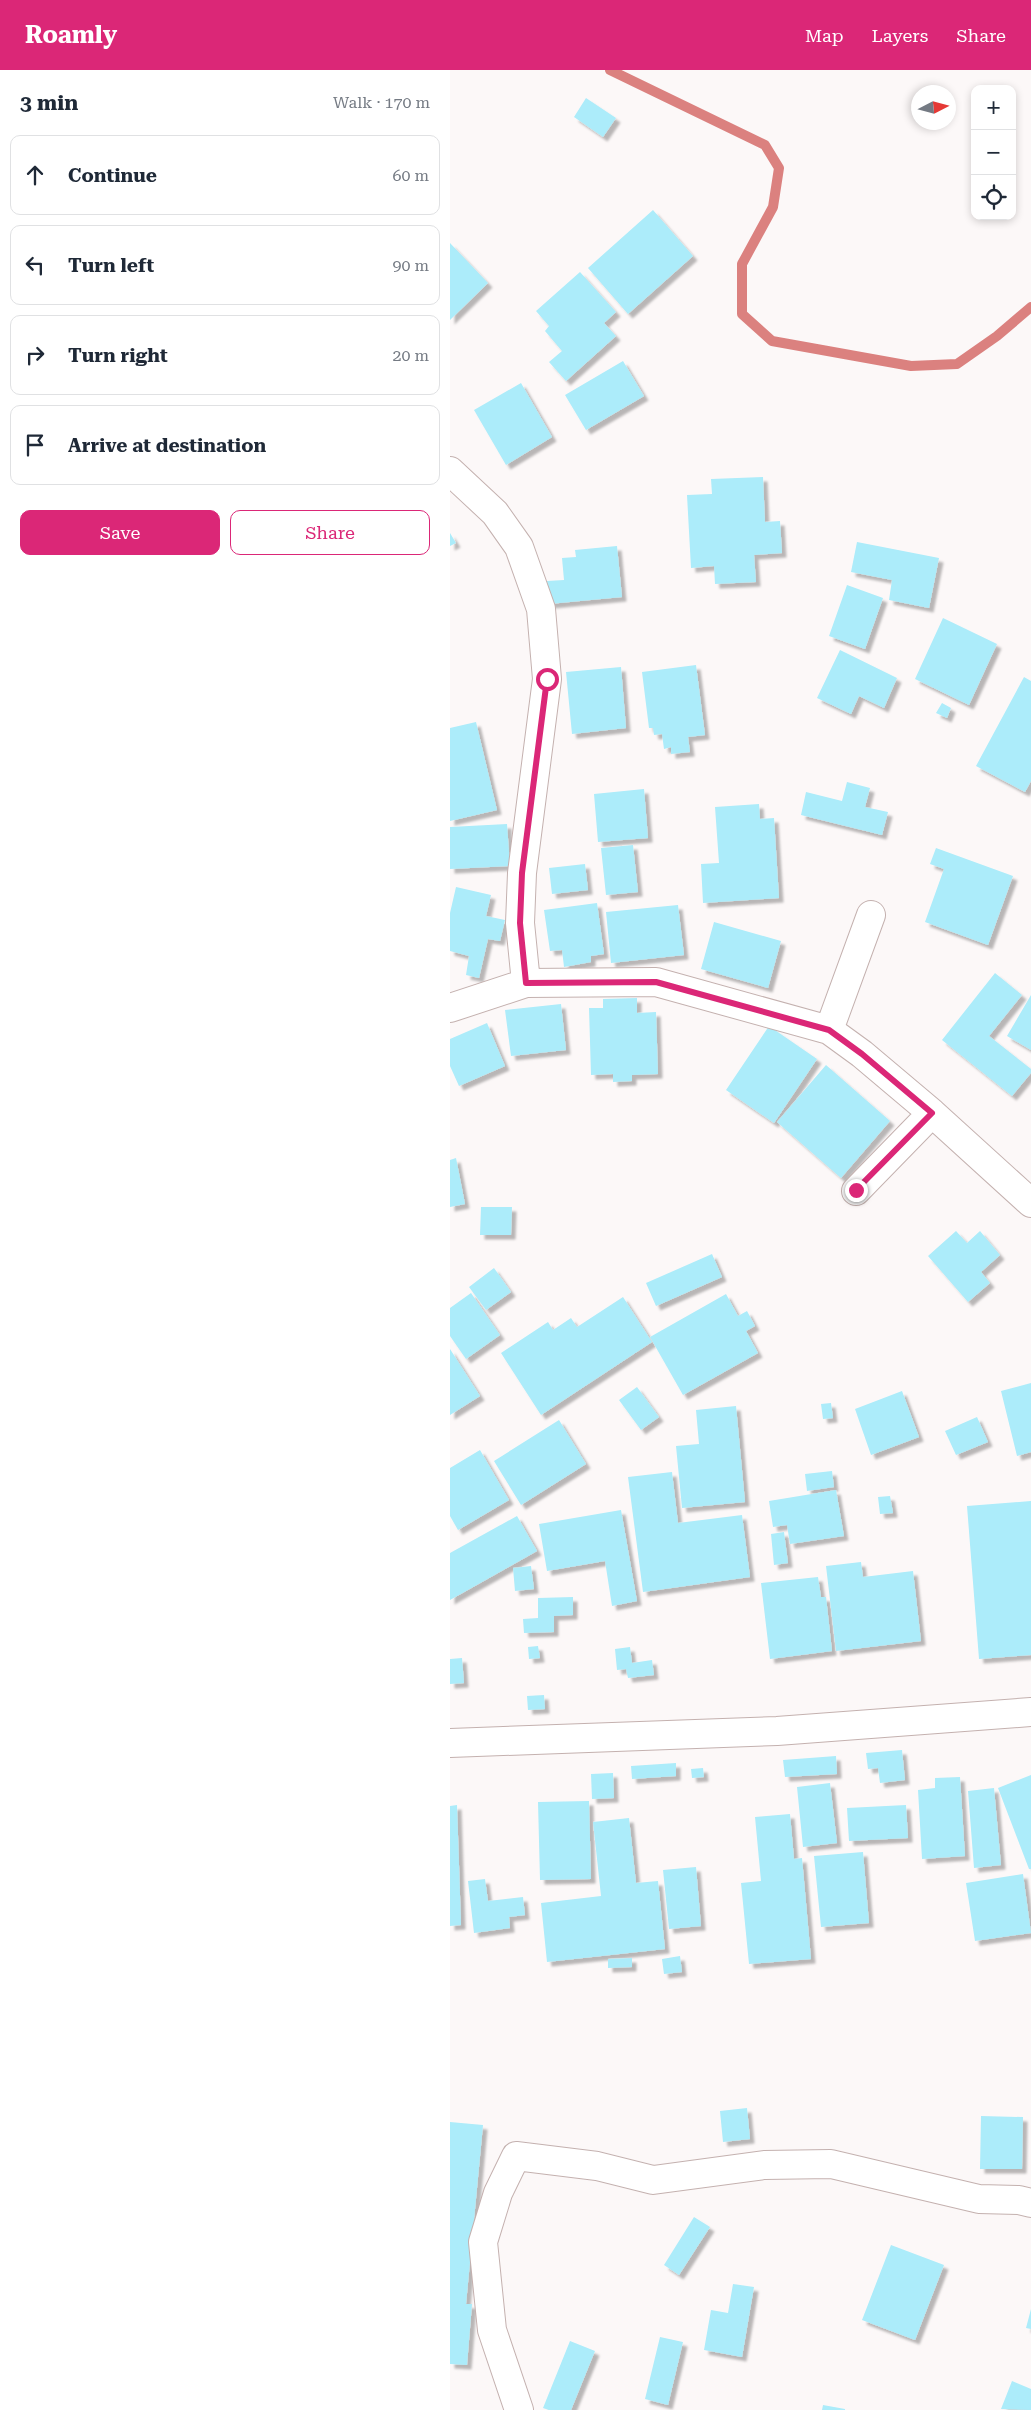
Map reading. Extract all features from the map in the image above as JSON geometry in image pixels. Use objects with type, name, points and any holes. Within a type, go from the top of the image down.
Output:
[{"type":"street","points":[[450,471],[495,513],[520,548],[541,609],[547,679],[522,873],[520,923],[526,983]]},
{"type":"street","points":[[829,1030],[872,915]]},
{"type":"street","points":[[450,1008],[526,983],[656,982],[829,1030],[862,1054],[1028,1190]]},
{"type":"street","points":[[856,1190],[932,1113]]},
{"type":"street","points":[[450,1742],[768,1731],[1031,1712]]},
{"type":"street","points":[[519,2410],[492,2330],[483,2242],[498,2192],[516,2156],[597,2166],[654,2180],[764,2165],[831,2164],[979,2199],[1019,2200],[1031,2203]]},
{"type":"building","points":[[586,98],[616,118],[603,137],[574,117]]},
{"type":"building","points":[[653,210],[693,256],[628,314],[588,268]]},
{"type":"building","points":[[450,243],[488,283],[450,320]]},
{"type":"building","points":[[580,272],[616,312],[604,323],[616,336],[566,381],[549,362],[562,351],[545,331],[549,326],[536,311]]},
{"type":"building","points":[[623,361],[644,396],[586,430],[565,395]]},
{"type":"building","points":[[521,383],[552,437],[506,465],[474,410]]},
{"type":"building","points":[[763,477],[765,522],[780,521],[782,553],[754,555],[756,582],[715,584],[714,566],[691,568],[687,495],[712,494],[711,479]]},
{"type":"building","points":[[450,533],[456,543],[450,546]]},
{"type":"building","points":[[857,542],[939,558],[929,608],[889,600],[892,580],[851,572]]},
{"type":"building","points":[[617,546],[622,597],[549,604],[547,581],[564,580],[562,558],[576,557],[575,550]]},
{"type":"building","points":[[847,585],[883,598],[865,649],[829,636]]},
{"type":"building","points":[[943,618],[997,644],[969,705],[915,679]]},
{"type":"building","points":[[840,650],[897,678],[884,708],[859,696],[851,714],[817,698]]},
{"type":"building","points":[[696,665],[705,735],[688,737],[690,752],[671,754],[671,747],[664,749],[662,734],[654,735],[653,728],[649,728],[642,672]]},
{"type":"building","points":[[621,667],[626,728],[572,734],[566,672]]},
{"type":"building","points":[[1024,677],[1031,681],[1031,781],[1025,792],[976,766]]},
{"type":"building","points":[[942,703],[951,708],[947,718],[936,713]]},
{"type":"building","points":[[476,722],[497,810],[450,821],[450,728]]},
{"type":"building","points":[[847,782],[870,788],[865,807],[888,812],[882,835],[801,815],[806,792],[842,801]]},
{"type":"building","points":[[644,789],[648,838],[598,842],[594,794]]},
{"type":"building","points":[[759,804],[760,819],[774,818],[779,898],[703,903],[701,864],[719,863],[715,807]]},
{"type":"building","points":[[507,824],[510,866],[450,869],[450,827]]},
{"type":"building","points":[[633,845],[638,892],[606,895],[601,848]]},
{"type":"building","points":[[936,848],[1013,876],[988,945],[925,922],[944,869],[930,864]]},
{"type":"building","points":[[585,864],[588,890],[552,894],[549,868]]},
{"type":"building","points":[[456,887],[491,895],[486,916],[505,920],[500,941],[488,939],[479,978],[466,975],[469,956],[450,951],[450,913]]},
{"type":"building","points":[[597,903],[604,954],[591,956],[591,962],[564,967],[562,950],[550,951],[544,910]]},
{"type":"building","points":[[678,905],[684,955],[611,963],[606,912]]},
{"type":"building","points":[[714,922],[781,941],[768,988],[701,969]]},
{"type":"building","points":[[995,973],[1022,995],[989,1036],[1031,1069],[1031,1073],[1012,1096],[942,1040]]},
{"type":"building","points":[[1031,995],[1031,1050],[1007,1036]]},
{"type":"building","points":[[637,998],[637,1013],[656,1012],[658,1074],[632,1075],[632,1081],[613,1082],[613,1074],[591,1075],[589,1008],[603,1008],[603,999]]},
{"type":"building","points":[[561,1004],[566,1050],[511,1056],[505,1010]]},
{"type":"building","points":[[487,1023],[505,1066],[459,1086],[450,1066],[450,1039]]},
{"type":"building","points":[[769,1026],[817,1059],[774,1123],[726,1090]]},
{"type":"building","points":[[826,1065],[890,1121],[841,1178],[777,1122]]},
{"type":"building","points":[[456,1158],[465,1204],[450,1207],[450,1160]]},
{"type":"building","points":[[481,1207],[512,1207],[511,1235],[480,1235]]},
{"type":"building","points":[[956,1231],[967,1243],[980,1231],[1000,1255],[981,1272],[990,1283],[968,1302],[928,1256]]},
{"type":"building","points":[[712,1254],[722,1277],[656,1306],[646,1283]]},
{"type":"building","points":[[494,1268],[511,1292],[486,1310],[469,1287]]},
{"type":"building","points":[[471,1293],[500,1335],[466,1359],[450,1336],[450,1308]]},
{"type":"building","points":[[726,1294],[738,1316],[747,1311],[755,1326],[746,1331],[758,1353],[683,1395],[650,1337]]},
{"type":"building","points":[[623,1297],[652,1342],[541,1415],[501,1353],[548,1322],[553,1330],[571,1318],[577,1327]]},
{"type":"building","points":[[450,1349],[480,1396],[450,1415]]},
{"type":"building","points":[[1031,1383],[1031,1452],[1017,1456],[1001,1391]]},
{"type":"building","points":[[637,1387],[659,1417],[641,1430],[619,1400]]},
{"type":"building","points":[[902,1391],[919,1437],[871,1455],[855,1409]]},
{"type":"building","points":[[831,1403],[833,1418],[823,1419],[821,1404]]},
{"type":"building","points":[[736,1406],[745,1502],[682,1508],[676,1446],[699,1444],[696,1410]]},
{"type":"building","points":[[977,1417],[988,1442],[956,1455],[945,1431]]},
{"type":"building","points":[[559,1420],[586,1464],[521,1505],[494,1461]]},
{"type":"building","points":[[480,1450],[509,1500],[458,1530],[450,1516],[450,1468]]},
{"type":"building","points":[[832,1471],[834,1487],[807,1491],[805,1474]]},
{"type":"building","points":[[672,1472],[678,1523],[742,1515],[750,1577],[643,1592],[628,1477]]},
{"type":"building","points":[[836,1490],[844,1536],[790,1544],[787,1525],[773,1527],[769,1501]]},
{"type":"building","points":[[890,1496],[893,1513],[880,1514],[878,1497]]},
{"type":"building","points":[[1031,1501],[1031,1655],[979,1659],[967,1506]]},
{"type":"building","points":[[621,1510],[637,1601],[612,1606],[605,1561],[547,1571],[539,1524]]},
{"type":"building","points":[[517,1516],[537,1551],[450,1600],[450,1553]]},
{"type":"building","points":[[784,1532],[788,1563],[774,1565],[771,1534]]},
{"type":"building","points":[[861,1562],[863,1577],[913,1571],[921,1641],[836,1651],[826,1566]]},
{"type":"building","points":[[531,1566],[534,1589],[515,1591],[513,1568]]},
{"type":"building","points":[[818,1577],[821,1597],[826,1597],[832,1651],[770,1659],[761,1583]]},
{"type":"building","points":[[573,1597],[573,1615],[554,1616],[554,1632],[524,1633],[523,1619],[538,1618],[538,1598]]},
{"type":"building","points":[[538,1646],[540,1658],[529,1659],[528,1647]]},
{"type":"building","points":[[630,1647],[632,1663],[652,1660],[654,1675],[628,1678],[626,1669],[617,1670],[615,1649]]},
{"type":"building","points":[[462,1658],[464,1683],[450,1684],[450,1659]]},
{"type":"building","points":[[544,1695],[545,1709],[528,1710],[527,1696]]},
{"type":"building","points":[[902,1750],[905,1780],[880,1783],[878,1768],[868,1769],[866,1753]]},
{"type":"building","points":[[836,1756],[837,1774],[785,1777],[783,1760]]},
{"type":"building","points":[[676,1763],[676,1776],[632,1779],[631,1766]]},
{"type":"building","points":[[703,1768],[704,1777],[692,1778],[691,1769]]},
{"type":"building","points":[[613,1773],[614,1798],[592,1799],[591,1774]]},
{"type":"building","points":[[1031,1775],[1031,1869],[1029,1869],[998,1788]]},
{"type":"building","points":[[960,1777],[965,1856],[922,1859],[918,1790],[935,1788],[935,1778]]},
{"type":"building","points":[[830,1783],[837,1843],[803,1847],[797,1787]]},
{"type":"building","points":[[994,1788],[1001,1865],[974,1868],[968,1791]]},
{"type":"building","points":[[589,1801],[591,1879],[540,1880],[538,1802]]},
{"type":"building","points":[[457,1805],[461,1925],[450,1926],[450,1806]]},
{"type":"building","points":[[906,1805],[908,1838],[849,1841],[847,1808]]},
{"type":"building","points":[[790,1814],[794,1859],[802,1858],[811,1959],[749,1964],[741,1883],[761,1881],[755,1817]]},
{"type":"building","points":[[629,1818],[636,1883],[658,1881],[665,1949],[547,1962],[541,1903],[601,1896],[593,1822]]},
{"type":"building","points":[[863,1852],[869,1923],[821,1927],[814,1856]]},
{"type":"building","points":[[696,1867],[701,1926],[669,1929],[663,1870]]},
{"type":"building","points":[[1023,1874],[1031,1933],[975,1941],[966,1883]]},
{"type":"building","points":[[485,1879],[488,1901],[523,1897],[525,1915],[509,1917],[510,1928],[474,1933],[468,1881]]},
{"type":"building","points":[[680,1956],[682,1972],[664,1974],[662,1959]]},
{"type":"building","points":[[632,1958],[632,1967],[608,1968],[608,1959]]},
{"type":"building","points":[[747,2108],[750,2139],[723,2142],[720,2111]]},
{"type":"building","points":[[981,2116],[1023,2117],[1022,2169],[980,2169]]},
{"type":"building","points":[[450,2122],[483,2125],[466,2304],[472,2304],[467,2365],[450,2364]]},
{"type":"building","points":[[694,2217],[710,2227],[679,2275],[664,2265]]},
{"type":"building","points":[[891,2245],[944,2265],[915,2340],[862,2320]]},
{"type":"building","points":[[733,2284],[754,2287],[742,2357],[704,2350],[711,2310],[728,2313]]},
{"type":"building","points":[[1031,2309],[1031,2329],[1026,2328]]},
{"type":"building","points":[[660,2337],[683,2342],[668,2405],[645,2399]]},
{"type":"building","points":[[570,2341],[595,2351],[571,2410],[549,2410],[543,2408]]},
{"type":"building","points":[[1012,2381],[1031,2389],[1031,2410],[1001,2409]]},
{"type":"building","points":[[823,2405],[845,2409],[845,2410],[822,2410]]},
{"type":"waterway","points":[[610,70],[765,145],[779,168],[773,207],[742,264],[742,314],[772,341],[911,366],[957,364],[997,336],[1031,307]]},
{"type":"route","points":[[547,679],[522,873],[520,923],[526,983],[656,982],[829,1030],[862,1054],[932,1113],[856,1190]]}]
